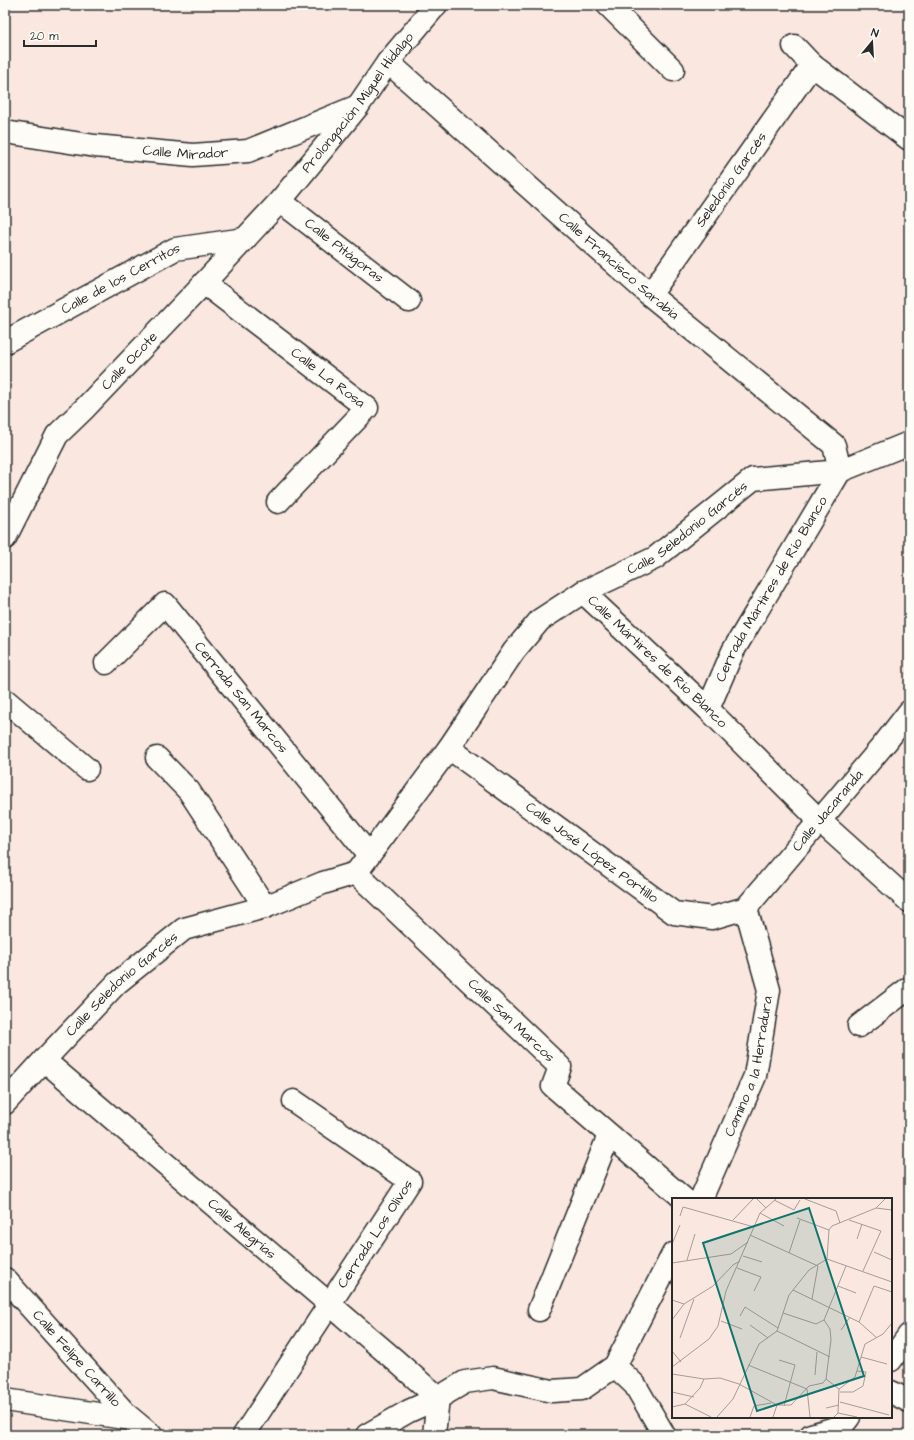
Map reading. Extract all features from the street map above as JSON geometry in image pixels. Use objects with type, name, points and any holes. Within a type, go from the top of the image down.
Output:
[{"type":"street","name":"Prolongación Miguel Hidalgo","points":[[280,201],[358,106],[388,62],[435,5]]},
{"type":"street","points":[[608,5],[673,70]]},
{"type":"street","points":[[794,46],[812,65],[909,139]]},
{"type":"street","name":"Calle Francisco Sarabia","points":[[388,62],[650,295],[834,445],[840,471]]},
{"type":"street","name":"Seledonio Garcés","points":[[650,295],[812,65]]},
{"type":"street","name":"Calle Mirador","points":[[5,132],[96,146],[194,154],[248,151],[358,106]]},
{"type":"street","name":"Calle Ocote","points":[[5,538],[57,435],[86,408],[280,201]]},
{"type":"street","name":"Calle Pitágoras","points":[[280,201],[409,301]]},
{"type":"street","name":"Calle de los Cerritos","points":[[5,342],[176,249],[245,239]]},
{"type":"street","name":"Calle La Rosa","points":[[204,283],[367,408],[278,502]]},
{"type":"street","name":"Calle Seledonio Garcés","points":[[582,592],[655,558],[753,480],[840,471],[909,443]]},
{"type":"street","name":"Cerrada Mártires de Río Blanco","points":[[708,708],[733,651],[840,471]]},
{"type":"street","name":"Calle Mártires de Río Blanco","points":[[370,855],[449,748],[514,652],[540,620],[582,592],[708,708],[818,820],[909,901]]},
{"type":"street","name":"Cerrada San Marcos","points":[[106,662],[165,604],[370,855]]},
{"type":"street","points":[[5,700],[87,769]]},
{"type":"street","name":"Calle Jacaranda","points":[[746,908],[818,820],[885,743],[909,712]]},
{"type":"street","name":"Calle José López Portillo","points":[[449,748],[674,913],[712,918],[746,908]]},
{"type":"street","points":[[157,758],[189,791],[266,907]]},
{"type":"street","points":[[356,873],[370,855]]},
{"type":"street","name":"Calle Seledonio Garcés","points":[[5,1103],[117,983],[184,929],[266,907],[323,883],[356,873]]},
{"type":"street","name":"Calle San Marcos","points":[[356,873],[560,1067],[552,1086],[683,1198]]},
{"type":"street","name":"Camino a la Herradura","points":[[701,1198],[755,1076],[770,990],[746,908]]},
{"type":"street","points":[[858,1026],[909,988]]},
{"type":"street","name":"Calle Alegrías","points":[[44,1060],[438,1398]]},
{"type":"street","name":"Cerrada Los Olivos","points":[[294,1101],[410,1180],[330,1304]]},
{"type":"street","points":[[539,1310],[609,1135]]},
{"type":"street","points":[[367,1435],[409,1411],[438,1398],[465,1382],[493,1378],[552,1391],[582,1389],[615,1366],[672,1256]]},
{"type":"street","name":"Calle Felipe Carrillo","points":[[5,1279],[131,1418],[151,1435]]},
{"type":"street","points":[[244,1435],[330,1304]]},
{"type":"street","points":[[892,1359],[909,1335]]},
{"type":"street","points":[[615,1366],[635,1385],[664,1435]]},
{"type":"street","points":[[892,1392],[909,1401]]},
{"type":"street","points":[[434,1435],[438,1398]]},
{"type":"street","points":[[5,1400],[131,1418]]},
{"type":"street","points":[[811,1435],[842,1426],[848,1418]]}]
